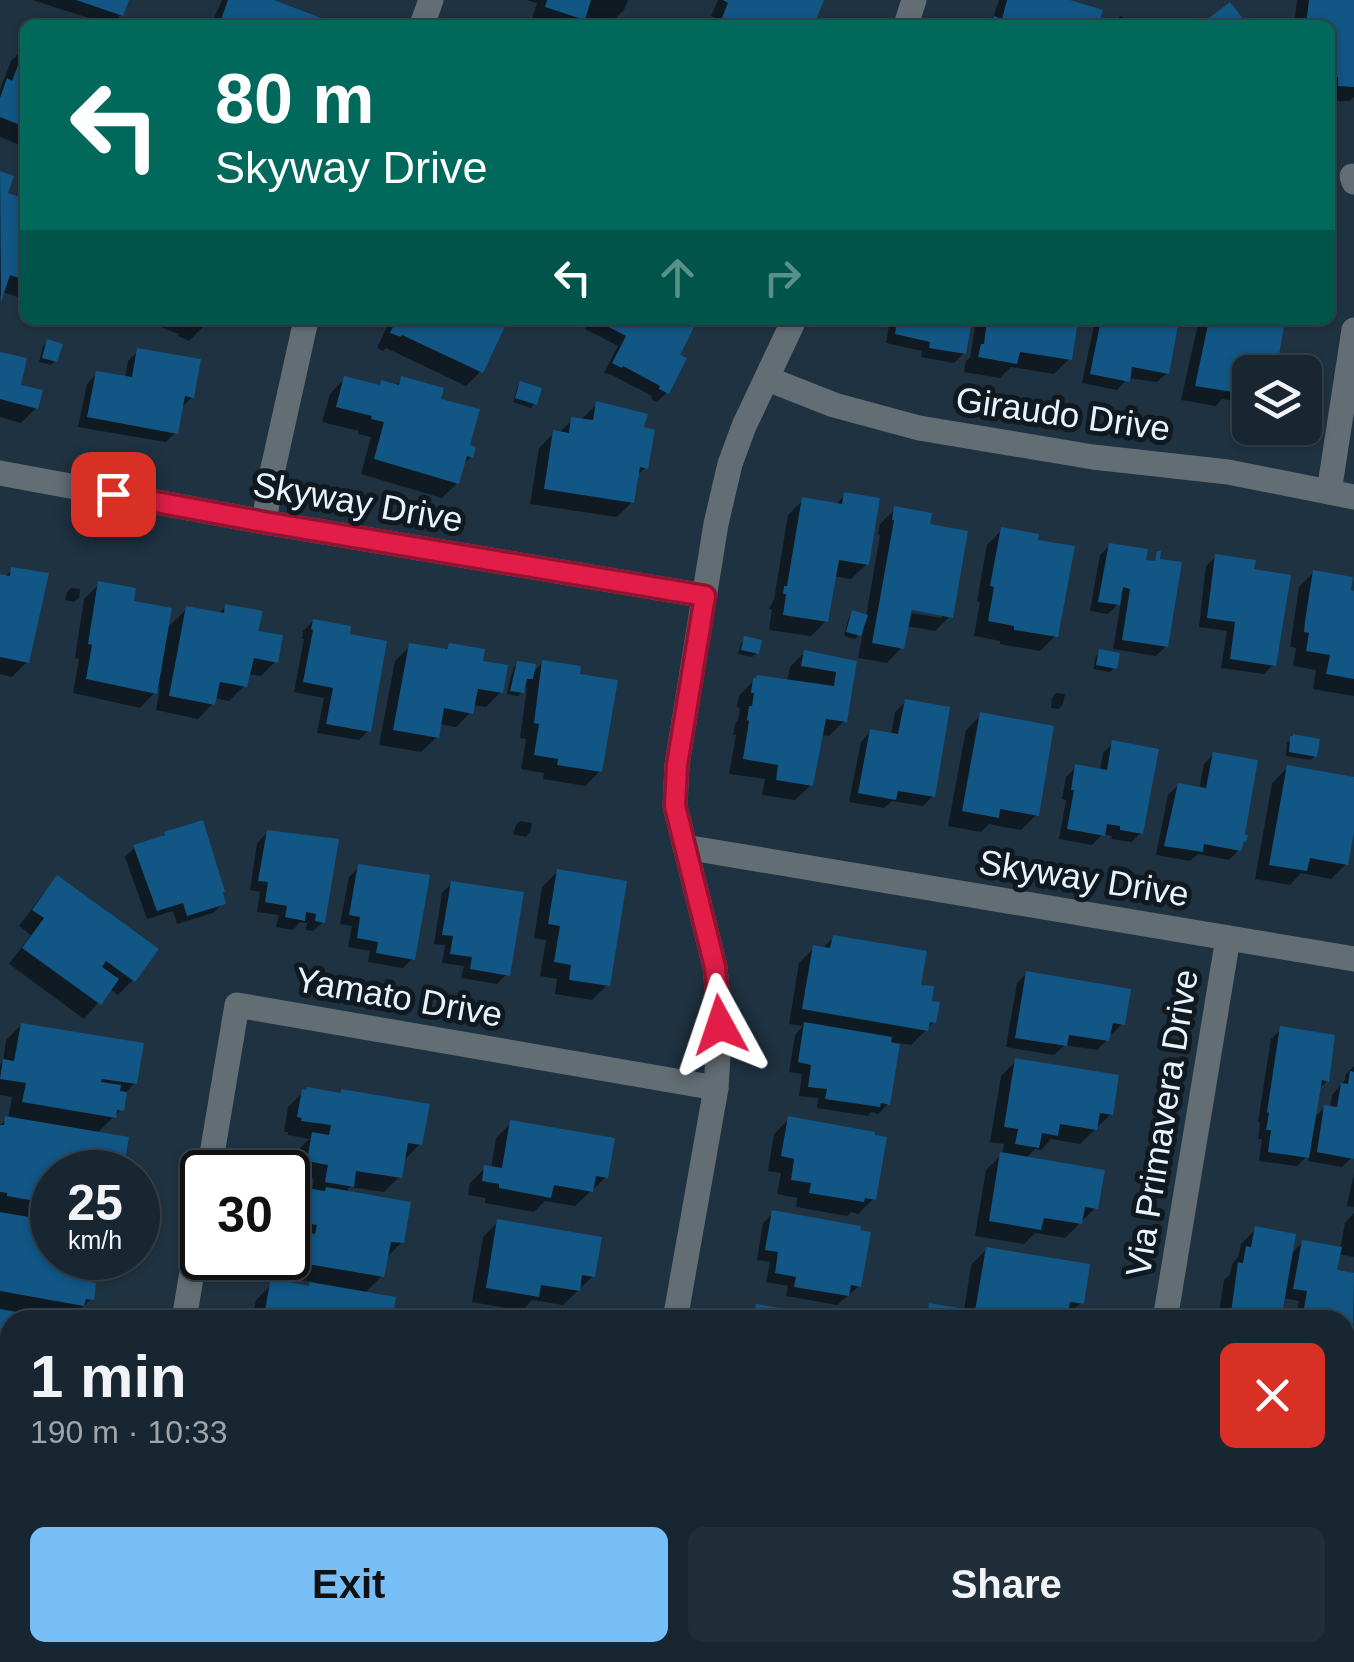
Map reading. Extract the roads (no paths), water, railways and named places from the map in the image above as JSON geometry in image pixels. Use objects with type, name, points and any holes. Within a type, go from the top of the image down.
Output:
[{"type":"street","points":[[264,522],[305,325]]},
{"type":"street","points":[[677,1310],[716,1088],[720,1025],[715,967],[675,806],[677,765],[716,524],[730,464],[792,325]]},
{"type":"street","points":[[1341,494],[1354,330]]},
{"type":"street","name":"Giraudo Drive","points":[[768,378],[834,405],[919,428],[1093,457],[1228,472],[1341,494]]},
{"type":"street","name":"Skyway Drive","points":[[0,472],[264,522],[705,596]]},
{"type":"street","name":"Skyway Drive","points":[[685,847],[1354,959]]},
{"type":"street","name":"Via Primavera Drive","points":[[1168,1310],[1228,938]]},
{"type":"street","name":"Yamato Drive","points":[[213,1150],[237,1004],[716,1088]]},
{"type":"street","points":[[186,1310],[191,1280]]}]
